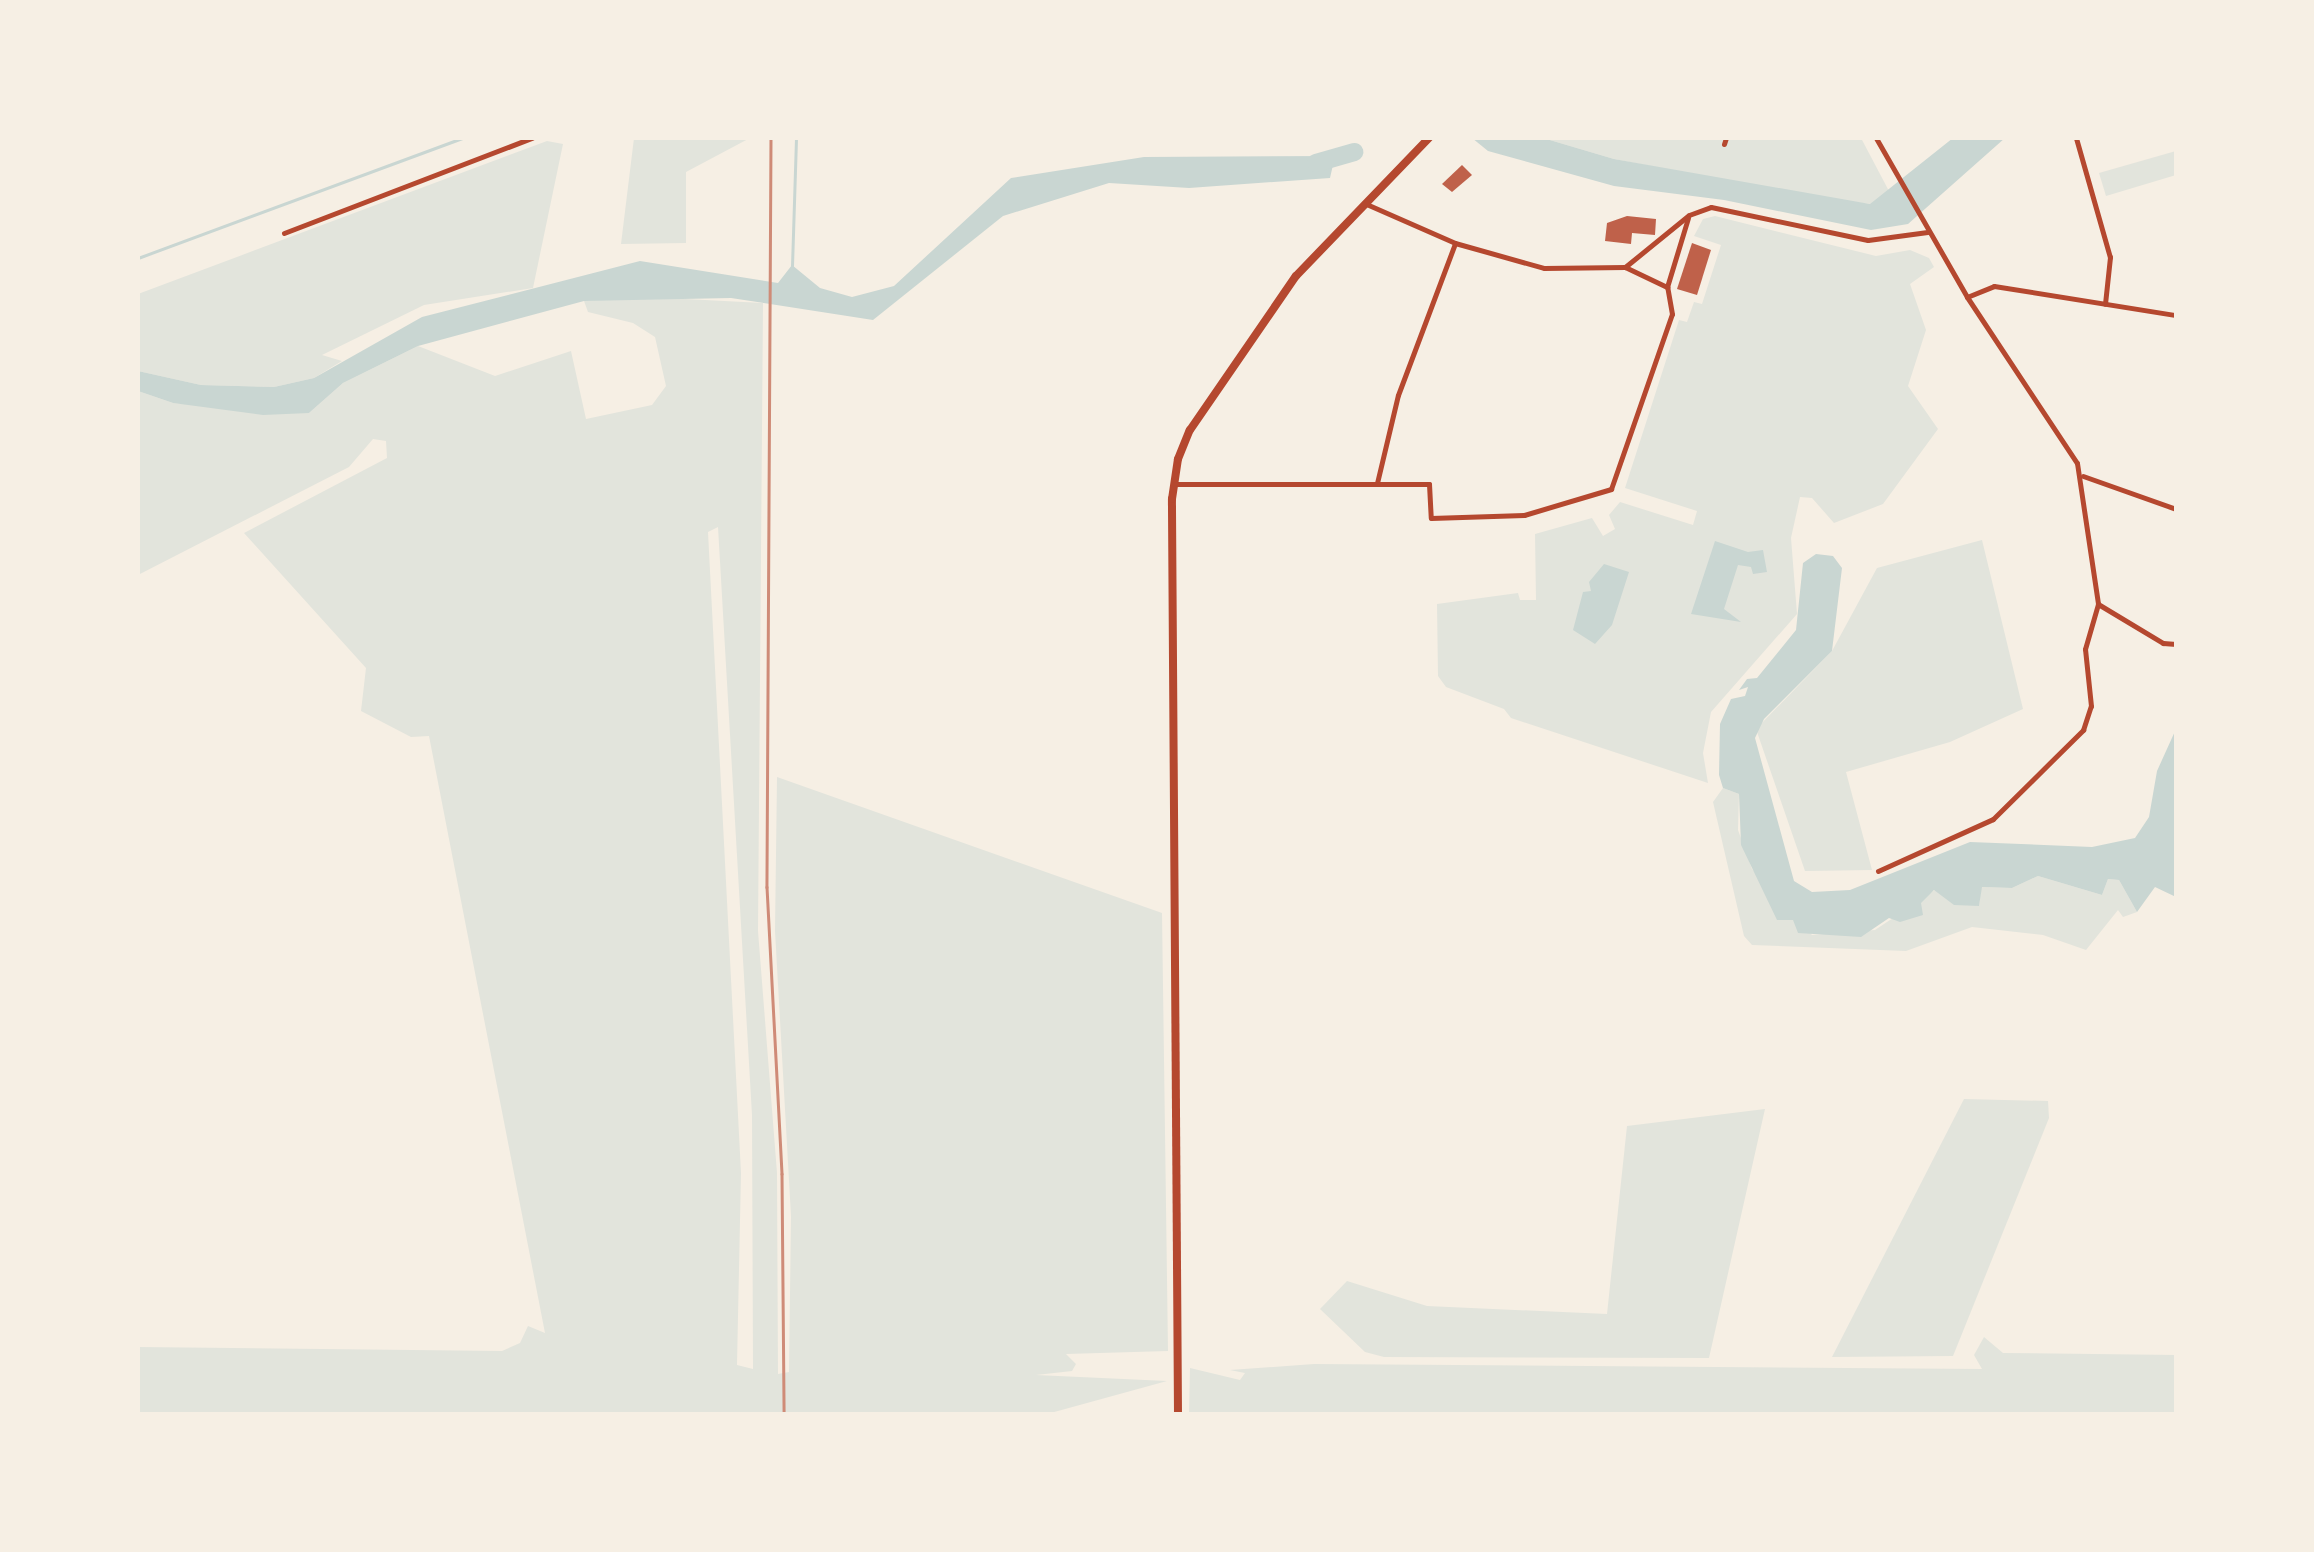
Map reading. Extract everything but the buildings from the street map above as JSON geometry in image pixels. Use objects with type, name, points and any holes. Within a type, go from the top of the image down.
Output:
[{"type":"main road","points":[[1178,1414],[1173,484],[1182,448],[1214,394],[1296,276],[1429,138]]},
{"type":"street","points":[[284,233],[532,138]]},
{"type":"street","points":[[1876,138],[1919,219],[2082,476],[2098,604],[2085,648],[2091,706],[2083,730],[1992,818],[1878,871]]},
{"type":"street","points":[[2076,138],[2110,257],[2105,304]]},
{"type":"street","points":[[1364,203],[1455,243],[1528,266],[1626,267],[1666,287]]},
{"type":"street","points":[[1626,267],[1689,215],[1711,207],[1868,240],[1927,232]]},
{"type":"street","points":[[1173,484],[1430,484],[1431,518],[1524,515],[1611,489],[1672,314],[1666,287],[1689,215]]},
{"type":"street","points":[[1377,483],[1398,395],[1455,243]]},
{"type":"street","points":[[1967,297],[1994,286],[2176,315]]},
{"type":"street","points":[[2082,476],[2176,509]]},
{"type":"street","points":[[2098,604],[2163,644],[2176,644]]},
{"type":"shaded area","points":[[634,138],[750,138],[686,172],[686,243],[621,244]]},
{"type":"shaded area","points":[[1472,138],[1543,138],[1614,159],[1870,204],[1953,138],[2005,138],[1908,224],[1871,230],[1724,200],[1614,186],[1488,151]]},
{"type":"shaded area","points":[[1543,138],[1861,138],[1890,193],[1871,204],[1811,197],[1614,159]]},
{"type":"shaded area","points":[[547,141],[563,144],[533,288],[424,305],[322,355],[342,361],[314,378],[274,387],[201,385],[138,371],[138,294]]},
{"type":"shaded area","points":[[2176,151],[2176,175],[2106,196],[2099,173]]},
{"type":"shaded area","points":[[1335,156],[1330,178],[1189,188],[1109,183],[1003,216],[873,320],[731,298],[584,301],[418,346],[343,383],[309,413],[263,415],[173,403],[138,391],[138,371],[201,385],[274,387],[314,378],[422,317],[640,261],[778,283],[792,265],[820,288],[852,297],[894,286],[1011,178],[1144,157]]},
{"type":"shaded area","points":[[1715,216],[1876,256],[1910,250],[1929,258],[1934,267],[1910,284],[1926,330],[1908,386],[1938,429],[1883,504],[1834,523],[1812,498],[1800,497],[1791,538],[1797,614],[1711,712],[1703,753],[1708,783],[1511,718],[1504,709],[1446,687],[1438,676],[1437,604],[1518,593],[1520,600],[1536,600],[1535,534],[1592,518],[1603,536],[1615,529],[1609,515],[1620,502],[1693,525],[1697,511],[1625,488],[1679,320],[1687,322],[1694,302],[1702,304],[1721,245],[1694,236],[1703,219]]},
{"type":"shaded area","points":[[647,297],[763,303],[758,931],[777,1173],[778,1374],[789,1372],[791,1216],[775,931],[777,777],[1162,913],[1168,1351],[1066,1354],[1076,1364],[1072,1371],[1036,1375],[1167,1381],[1047,1414],[138,1414],[138,1347],[502,1351],[520,1343],[528,1326],[545,1333],[429,736],[411,737],[361,711],[366,668],[244,533],[387,458],[386,441],[373,439],[349,467],[138,575],[138,391],[173,403],[309,413],[343,383],[418,346],[495,376],[571,351],[586,419],[652,405],[666,386],[655,337],[633,323],[588,312],[584,301]],"holes":[[[718,527],[752,1115],[753,1369],[737,1365],[741,1173],[708,532]]]},
{"type":"shaded area","points":[[1982,540],[2023,709],[1950,742],[1846,772],[1872,870],[1805,871],[1756,729],[1832,651],[1877,568]]},
{"type":"shaded area","points":[[1715,541],[1748,552],[1763,550],[1767,572],[1753,574],[1751,567],[1738,565],[1724,609],[1741,622],[1691,614]]},
{"type":"shaded area","points":[[1816,554],[1833,556],[1842,568],[1832,651],[1764,719],[1755,738],[1794,881],[1812,892],[1850,890],[1970,842],[2092,847],[2135,838],[2149,817],[2157,771],[2176,729],[2176,897],[2155,887],[2137,912],[2119,880],[2108,879],[2102,895],[2038,876],[2012,888],[1982,887],[1979,906],[1954,905],[1934,890],[1921,903],[1923,915],[1900,922],[1889,918],[1861,937],[1798,933],[1793,920],[1777,920],[1741,845],[1739,794],[1723,788],[1719,775],[1720,724],[1731,699],[1745,696],[1748,687],[1739,690],[1747,679],[1757,678],[1796,630],[1803,563]]},
{"type":"shaded area","points":[[1604,564],[1629,572],[1612,625],[1595,644],[1573,630],[1583,592],[1591,591],[1589,582]]},
{"type":"shaded area","points":[[1723,788],[1739,794],[1738,830],[1752,869],[1812,935],[1875,930],[1935,890],[1979,906],[1981,887],[2012,888],[2038,876],[2102,895],[2108,879],[2119,880],[2137,912],[2123,917],[2118,910],[2086,950],[2043,935],[1972,927],[1906,951],[1752,945],[1744,936],[1713,802]]},
{"type":"shaded area","points":[[1964,1099],[2048,1101],[2049,1118],[1953,1356],[1832,1357]]},
{"type":"shaded area","points":[[1765,1109],[1709,1358],[1384,1357],[1365,1352],[1320,1309],[1347,1281],[1427,1306],[1607,1314],[1627,1126]]},
{"type":"shaded area","points":[[1984,1337],[2003,1353],[2176,1355],[2176,1414],[1189,1414],[1190,1368],[1240,1380],[1245,1373],[1230,1370],[1314,1364],[1982,1369],[1974,1355]]},
{"type":"waterway","points":[[138,258],[463,138]]},
{"type":"waterway","points":[[792,266],[796,138]]},
{"type":"waterway","points":[[1316,163],[1354,152]]},
{"type":"railway","points":[[771,138],[767,887],[782,1174],[784,1414]]}]
